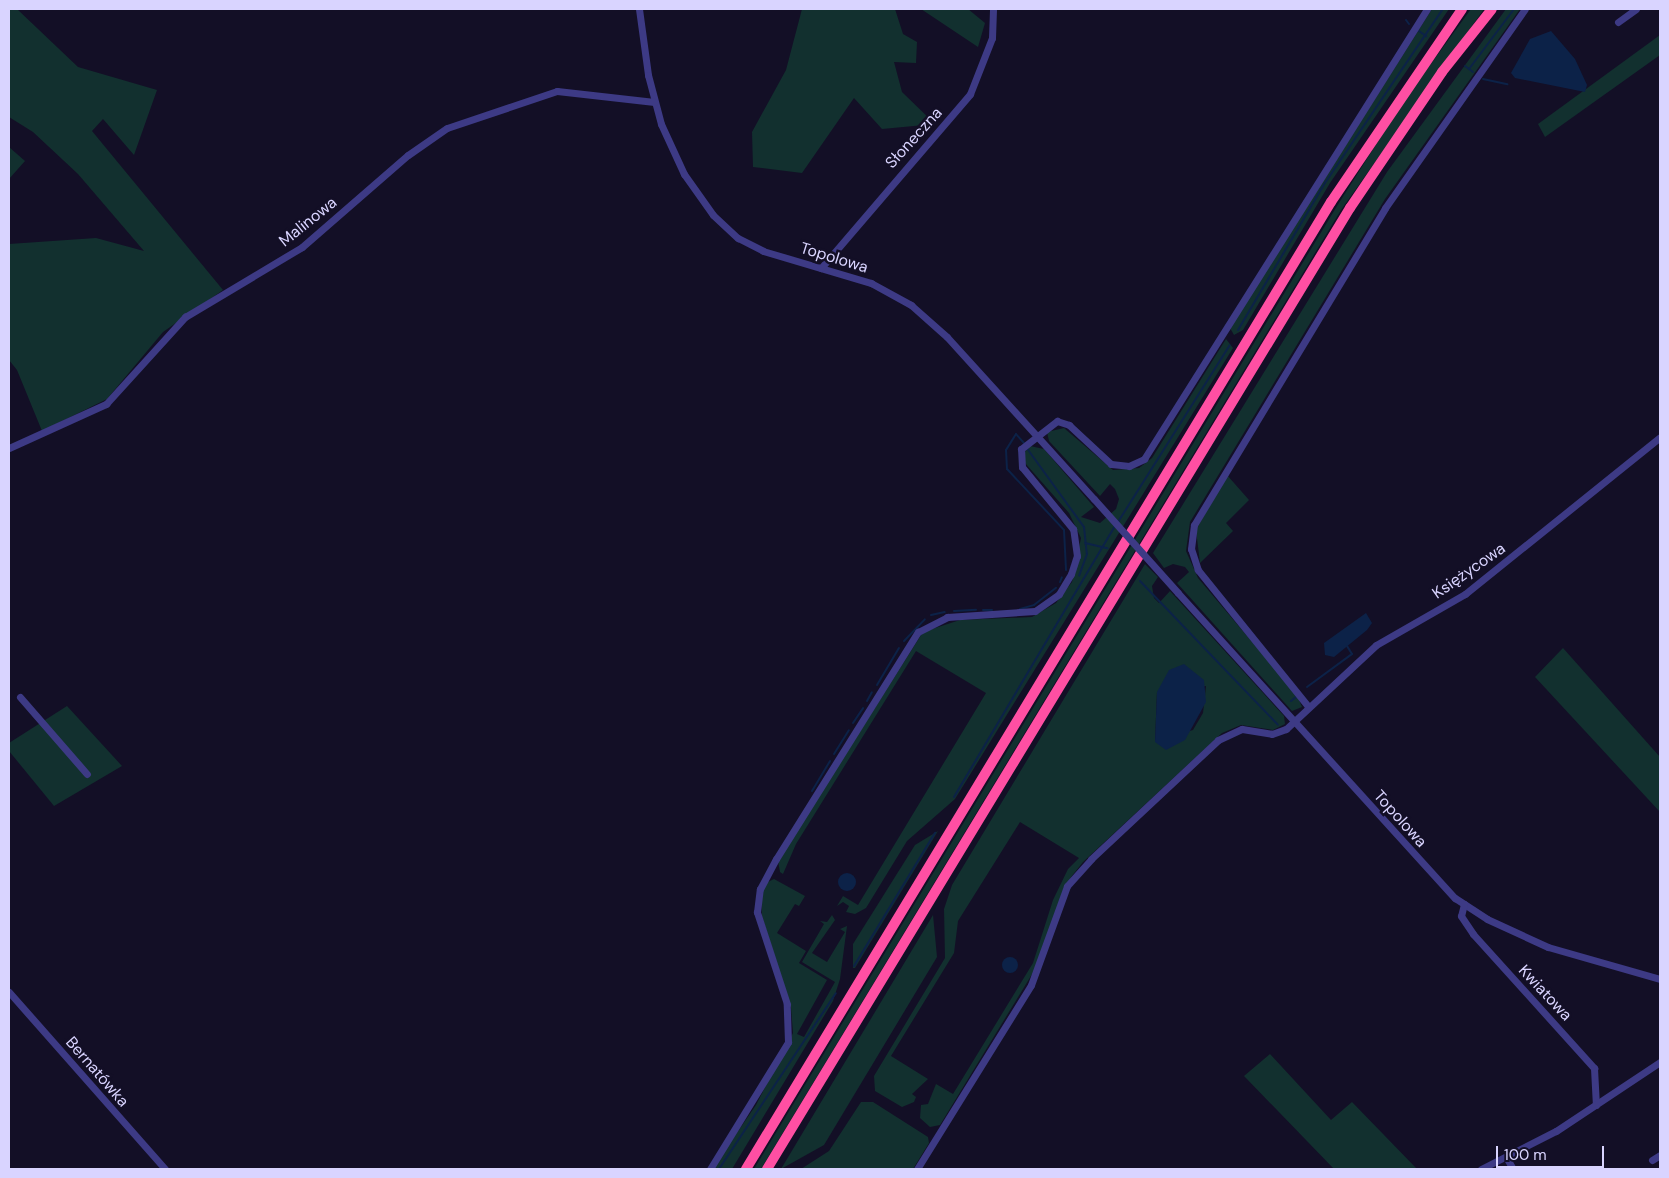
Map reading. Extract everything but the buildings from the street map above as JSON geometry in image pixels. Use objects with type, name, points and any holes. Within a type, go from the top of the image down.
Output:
[{"type":"highway","points":[[746,1169],[1331,202],[1462,9]]},
{"type":"highway","points":[[767,1169],[1350,208],[1442,72],[1492,9]]},
{"type":"street","name":"Topolowa","points":[[639,9],[654,102],[682,169],[722,224],[763,251],[876,285],[911,304],[947,337],[1294,722],[1464,904],[1548,947],[1660,979]]},
{"type":"street","name":"Słoneczna","points":[[821,268],[970,94],[992,38],[993,9]]},
{"type":"street","points":[[710,1169],[788,1042],[788,1010],[757,905],[762,884],[781,852],[918,632],[947,617],[1034,611],[1059,594],[1071,574],[1077,549],[1071,524],[1019,460],[1021,449],[1052,422],[1063,422],[1111,464],[1129,466],[1147,456],[1427,9]]},
{"type":"street","points":[[1307,705],[1198,570],[1191,549],[1194,525],[1378,220],[1525,9]]},
{"type":"street","points":[[1618,22],[1636,9]]},
{"type":"street","name":"Malinowa","points":[[9,448],[100,408],[185,317],[302,247],[408,155],[447,128],[557,91],[654,102]]},
{"type":"street","name":"Księżycowa","points":[[1294,722],[1307,705],[1385,639],[1484,580],[1660,437]]},
{"type":"street","points":[[20,697],[87,774]]},
{"type":"street","points":[[917,1169],[1032,985],[1076,873],[1224,736],[1242,729],[1278,733],[1294,722]]},
{"type":"street","name":"Kwiatowa","points":[[1464,904],[1462,916],[1473,934],[1594,1068],[1596,1105]]},
{"type":"street","name":"Bernatówka","points":[[9,992],[165,1169]]},
{"type":"street","points":[[1481,1169],[1506,1157],[1596,1105],[1660,1062]]},
{"type":"street","points":[[1652,1160],[1660,1156]]},
{"type":"street","points":[[1506,1157],[1512,1169]]},
{"type":"green space","points":[[9,9],[17,9],[78,67],[157,90],[134,155],[103,119],[92,131],[223,290],[163,332],[107,399],[42,431],[17,370],[9,360],[9,244],[96,238],[144,251],[78,174],[33,132],[9,117]]},
{"type":"green space","points":[[802,9],[895,9],[903,34],[917,42],[916,63],[894,62],[902,92],[935,124],[882,129],[854,98],[802,173],[753,167],[752,132],[786,70]]},
{"type":"green space","points":[[921,9],[968,9],[985,23],[978,47]]},
{"type":"green space","points":[[1432,9],[1449,9],[1330,183],[1243,330],[1234,335],[1230,328]]},
{"type":"green space","points":[[1471,9],[1484,9],[1341,210],[761,1169],[754,1169],[1337,206],[1403,102]]},
{"type":"green space","points":[[1506,9],[1520,9],[1385,199],[1190,522],[1186,551],[1198,578],[1297,695],[1302,707],[1292,711],[1177,583],[1189,572],[1185,567],[1173,564],[1164,568],[1153,553],[1387,172]]},
{"type":"green space","points":[[1660,35],[1660,55],[1545,137],[1538,124]]},
{"type":"green space","points":[[9,147],[25,161],[9,179]]},
{"type":"green space","points":[[1226,339],[1233,348],[955,799],[907,841],[866,908],[855,914],[846,912],[849,906],[843,902],[837,906],[843,896],[858,905],[986,693],[916,651],[796,844],[783,874],[780,872],[778,861],[923,632],[960,620],[1032,617],[1056,603],[1072,582],[1081,538],[1069,513],[1025,463],[1023,454],[1030,446],[1044,449],[1094,507],[1081,517],[1100,523],[1116,509],[1119,499],[1115,489],[1110,484],[1100,496],[1049,441],[1047,432],[1064,428],[1113,470],[1139,468],[1152,458]]},
{"type":"green space","points":[[1227,475],[1249,500],[1226,523],[1233,531],[1200,563],[1196,530]]},
{"type":"green space","points":[[1145,564],[1158,577],[1152,586],[1154,598],[1159,603],[1170,591],[1284,716],[1285,724],[1273,730],[1241,725],[1222,733],[1083,862],[1071,877],[1037,966],[940,1125],[930,1127],[920,1118],[921,1105],[928,1104],[936,1084],[953,1094],[1033,963],[1053,900],[1068,869],[1079,858],[1020,822],[958,921],[954,953],[891,1056],[928,1079],[912,1094],[916,1097],[914,1102],[902,1107],[875,1091],[874,1076],[945,958],[944,909],[952,885]],"holes":[[[1206,686],[1203,713],[1193,730],[1155,742],[1157,692]]]},
{"type":"green space","points":[[1563,648],[1660,757],[1660,812],[1535,677]]},
{"type":"green space","points":[[67,706],[122,766],[54,806],[9,751],[9,743]]},
{"type":"green space","points":[[938,831],[855,968],[853,968],[853,944],[915,845]]},
{"type":"green space","points":[[774,879],[805,896],[799,906],[795,904],[777,933],[806,951],[799,963],[827,980],[797,1034],[804,1037],[835,982],[802,962],[824,924],[820,921],[827,922],[832,915],[835,920],[812,953],[827,962],[845,932],[840,929],[847,926],[840,979],[833,1001],[732,1169],[712,1169],[756,1105],[793,1033],[791,1008],[762,916],[761,896],[766,883]]},
{"type":"green space","points":[[933,915],[937,957],[824,1145],[781,1169]]},
{"type":"green space","points":[[1270,1054],[1331,1120],[1352,1102],[1417,1169],[1334,1169],[1244,1076]]},
{"type":"green space","points":[[861,1102],[873,1102],[928,1137],[929,1143],[913,1169],[801,1169],[829,1151]]},
{"type":"water","points":[[1551,31],[1575,59],[1587,85],[1585,92],[1515,78],[1511,73],[1530,39]]},
{"type":"water","points":[[1366,613],[1372,623],[1367,630],[1334,657],[1325,655],[1324,643]]},
{"type":"water","points":[[1184,664],[1204,680],[1206,702],[1185,740],[1166,750],[1155,742],[1157,692],[1169,670]]},
{"type":"water","points":[[847,873],[853,876],[856,882],[853,888],[847,891],[841,888],[838,882],[841,876]]},
{"type":"water","points":[[1007,957],[1013,957],[1018,962],[1016,971],[1007,973],[1002,968],[1002,962]]},
{"type":"waterway","points":[[1238,330],[1325,183],[1443,9]]},
{"type":"waterway","points":[[1469,69],[1514,9]]},
{"type":"waterway","points":[[1406,20],[1409,24]]},
{"type":"waterway","points":[[1419,31],[1426,36]]},
{"type":"waterway","points":[[1465,66],[1473,72]]},
{"type":"waterway","points":[[1483,79],[1507,84]]},
{"type":"waterway","points":[[1118,522],[1230,345]]},
{"type":"waterway","points":[[1024,443],[1016,434],[1006,450],[1007,469],[1064,530],[1066,570]]},
{"type":"waterway","points":[[1026,447],[1084,527],[1087,554],[1079,576]]},
{"type":"waterway","points":[[954,797],[1115,526]]},
{"type":"waterway","points":[[1085,543],[1107,548]]},
{"type":"waterway","points":[[1060,582],[1062,577]]},
{"type":"waterway","points":[[1140,581],[1278,725]]},
{"type":"waterway","points":[[1020,609],[1034,605],[1056,588]]},
{"type":"waterway","points":[[954,611],[976,610]]},
{"type":"waterway","points":[[983,610],[992,610]]},
{"type":"waterway","points":[[931,615],[945,612]]},
{"type":"waterway","points":[[904,641],[925,619]]},
{"type":"waterway","points":[[1307,687],[1352,654],[1347,646]]},
{"type":"waterway","points":[[877,685],[899,648]]},
{"type":"waterway","points":[[867,701],[872,692]]},
{"type":"waterway","points":[[1291,701],[1296,697]]},
{"type":"waterway","points":[[853,723],[863,708]]},
{"type":"waterway","points":[[834,754],[849,730]]},
{"type":"waterway","points":[[812,791],[830,761]]},
{"type":"waterway","points":[[854,966],[935,833]]},
{"type":"waterway","points":[[719,1169],[836,993]]}]
